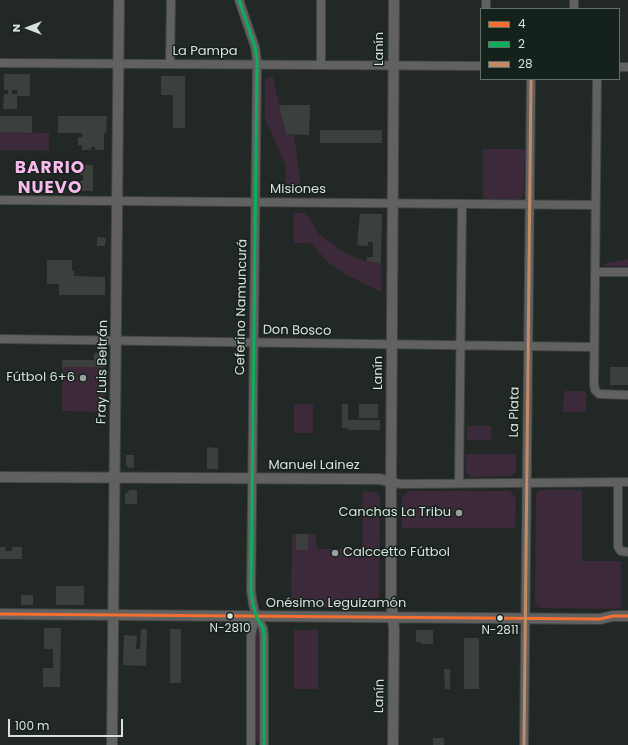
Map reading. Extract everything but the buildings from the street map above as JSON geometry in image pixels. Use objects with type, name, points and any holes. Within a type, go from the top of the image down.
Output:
[{"type":"street","name":"Fray Luis Beltrán","points":[[112,745],[119,0]]},
{"type":"street","points":[[170,64],[171,0]]},
{"type":"street","name":"Ceferino Namuncurá","points":[[240,0],[255,47],[257,65],[251,591],[256,616],[264,635],[264,745]]},
{"type":"street","points":[[321,0],[321,65]]},
{"type":"street","name":"Lanín","points":[[393,745],[394,633],[391,598],[391,482],[394,0]]},
{"type":"street","name":"La Pampa","points":[[0,63],[480,66]]},
{"type":"street","name":"La Plata","points":[[524,745],[524,618],[527,482],[531,80]]},
{"type":"street","points":[[597,80],[594,384],[596,392],[604,395],[628,395]]},
{"type":"street","name":"Misiones","points":[[0,200],[595,205]]},
{"type":"street","points":[[459,483],[462,204]]},
{"type":"street","points":[[595,272],[628,272]]},
{"type":"street","name":"Don Bosco","points":[[0,339],[594,347]]},
{"type":"street","name":"Manuel Lainez","points":[[0,477],[380,479],[401,484],[628,482]]},
{"type":"street","points":[[618,482],[617,545],[619,550],[628,552]]},
{"type":"street","name":"Onésimo Leguizamón","points":[[0,614],[524,618],[600,619],[614,622],[628,622]]},
{"type":"street","name":"Ceferino Namuncurá","points":[[251,745],[251,636],[256,616]]},
{"type":"street","name":"Onésimo Leguizamón","points":[[600,619],[613,616],[628,616]]},
{"type":"shaded area","points":[[273,77],[286,134],[294,134],[302,193],[286,193],[285,164],[265,119],[265,80]]},
{"type":"shaded area","points":[[0,132],[49,133],[49,150],[0,150]]},
{"type":"shaded area","points":[[483,149],[525,149],[524,193],[521,198],[483,199]]},
{"type":"shaded area","points":[[293,213],[306,213],[319,234],[344,252],[356,258],[381,264],[381,292],[347,275],[330,264],[310,243],[294,243]]},
{"type":"shaded area","points":[[628,259],[628,266],[605,266],[603,264]]},
{"type":"shaded area","name":"Fútbol 6+6","points":[[94,353],[99,353],[99,360],[105,360],[104,412],[62,411],[62,360],[94,360]]},
{"type":"shaded area","points":[[564,391],[586,391],[586,412],[563,412]]},
{"type":"shaded area","points":[[294,404],[313,404],[313,433],[294,433]]},
{"type":"shaded area","points":[[467,426],[491,426],[491,440],[467,440]]},
{"type":"shaded area","points":[[466,454],[516,454],[516,472],[511,476],[471,477],[466,473]]},
{"type":"shaded area","points":[[539,490],[582,490],[582,561],[621,561],[621,609],[539,608],[535,605],[536,494]]},
{"type":"shaded area","name":"Calccetto Fútbol","points":[[363,491],[377,492],[380,496],[379,604],[374,608],[291,607],[292,534],[316,534],[317,549],[362,549]]},
{"type":"shaded area","name":"Canchas La Tribu","points":[[408,491],[510,491],[516,498],[515,528],[402,528],[402,497]]},
{"type":"shaded area","points":[[258,629],[260,630],[261,739],[257,742],[254,739],[255,633]]},
{"type":"shaded area","points":[[294,630],[318,630],[318,689],[294,689]]},
{"type":"transit line","name":"2","points":[[239,0],[255,47],[257,61],[251,591],[256,616],[263,628],[264,635],[264,745]]},
{"type":"transit line","name":"28","points":[[524,745],[531,80]]},
{"type":"transit line","name":"4","points":[[0,614],[600,619],[613,616],[628,616]]},
{"type":"place","name":"Fútbol 6+6","points":[[83,378]]},
{"type":"place","name":"Canchas La Tribu","points":[[459,513]]},
{"type":"place","name":"Calccetto Fútbol","points":[[335,553]]},
{"type":"place","name":"N-2810","points":[[230,616]]},
{"type":"place","name":"N-2811","points":[[500,618]]},
{"type":"district","name":"BARRIO NUEVO","points":[[50,179]]}]
